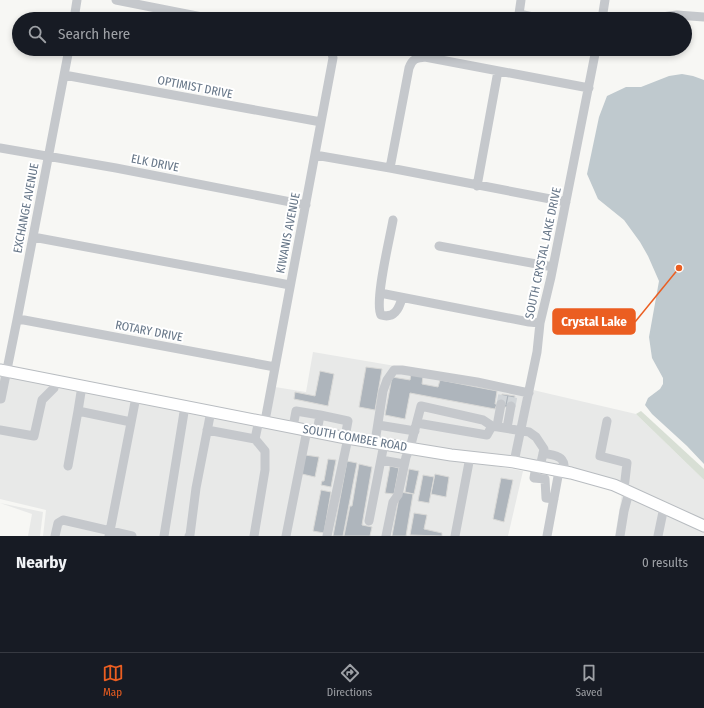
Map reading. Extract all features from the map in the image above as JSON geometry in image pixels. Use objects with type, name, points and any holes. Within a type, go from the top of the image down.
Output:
[{"type":"main road","name":"SOUTH COMBEE ROAD","points":[[4,371],[312,431],[410,448],[514,462],[561,471],[601,482],[626,491],[704,526]]},
{"type":"street","points":[[75,12],[77,0]]},
{"type":"street","points":[[116,0],[177,12]]},
{"type":"street","points":[[519,12],[521,0]]},
{"type":"street","points":[[603,12],[605,0]]},
{"type":"street","points":[[692,16],[704,17]]},
{"type":"street","name":"EXCHANGE AVENUE","points":[[0,399],[4,371],[17,320],[67,56]]},
{"type":"street","name":"KIWANIS AVENUE","points":[[255,438],[262,421],[275,367],[316,155],[333,56]]},
{"type":"street","name":"SOUTH CRYSTAL LAKE DRIVE","points":[[514,462],[521,430],[521,393],[553,267],[595,56]]},
{"type":"street","points":[[390,168],[409,68],[413,60],[417,58],[424,57],[589,88]]},
{"type":"street","points":[[477,186],[498,70]]},
{"type":"street","name":"OPTIMIST DRIVE","points":[[64,75],[321,122]]},
{"type":"street","name":"ELK DRIVE","points":[[0,148],[116,168],[306,204]]},
{"type":"street","points":[[316,155],[566,202]]},
{"type":"street","points":[[393,220],[380,293],[378,310],[381,315],[386,317],[391,315],[399,308],[402,298]]},
{"type":"street","points":[[33,237],[290,285]]},
{"type":"street","points":[[439,246],[553,267]]},
{"type":"street","points":[[380,293],[540,323]]},
{"type":"street","name":"ROTARY DRIVE","points":[[17,320],[24,320],[275,367]]},
{"type":"street","points":[[369,521],[381,460],[378,425],[383,391],[387,380],[394,370],[476,382],[503,391],[521,393]]},
{"type":"street","points":[[0,430],[34,436],[42,400],[54,388],[55,381]]},
{"type":"street","points":[[68,466],[82,386]]},
{"type":"street","points":[[110,534],[136,397]]},
{"type":"street","points":[[378,425],[416,427],[487,435],[495,426],[501,404]]},
{"type":"street","points":[[164,536],[185,406]]},
{"type":"street","points":[[386,536],[393,502],[398,494],[404,464],[410,448],[421,406],[483,420],[495,426],[529,432],[536,437],[544,449],[534,478],[545,479],[546,498],[554,499]]},
{"type":"street","points":[[507,428],[511,406]]},
{"type":"street","points":[[78,411],[131,422]]},
{"type":"street","points":[[189,536],[196,488],[211,411]]},
{"type":"street","points":[[293,427],[296,411],[348,421],[327,536]]},
{"type":"street","points":[[286,536],[312,431],[320,416]]},
{"type":"street","points":[[607,421],[600,456],[627,463],[626,491],[620,536]]},
{"type":"street","points":[[207,430],[255,438],[265,451],[265,470],[254,536]]},
{"type":"street","points":[[543,454],[560,457],[563,460],[547,536]]},
{"type":"street","points":[[455,536],[470,457]]},
{"type":"street","points":[[381,460],[404,464]]},
{"type":"street","points":[[658,536],[664,507]]},
{"type":"street","points":[[55,536],[58,522],[63,520],[92,526],[110,534],[132,536]]},
{"type":"shaded area","points":[[682,74],[704,80],[704,464],[652,414],[645,405],[648,398],[660,389],[663,384],[663,378],[652,358],[649,337],[659,281],[640,242],[624,220],[598,199],[587,174],[599,117],[607,96],[626,87],[641,87],[669,76]]},
{"type":"shaded area","points":[[313,352],[525,388],[511,458],[452,451],[342,433],[270,418],[275,387],[306,392]]},
{"type":"shaded area","points":[[0,376],[523,471],[508,536],[43,536],[46,510],[0,499]]},
{"type":"shaded area","points":[[533,390],[636,414],[704,480],[704,522],[639,492],[519,459]]},
{"type":"shaded area","points":[[641,411],[704,469],[704,480],[636,414]]},
{"type":"shaded area","points":[[622,494],[704,530],[704,536],[615,536]]},
{"type":"shaded area","points":[[0,503],[43,512],[40,536],[28,536],[32,514]]},
{"type":"building","points":[[366,367],[382,369],[375,410],[359,407]]},
{"type":"building","points":[[320,371],[334,374],[328,406],[294,399],[295,392],[315,396]]},
{"type":"building","points":[[411,374],[423,376],[422,384],[438,387],[440,380],[497,391],[495,404],[497,404],[495,409],[410,393],[405,419],[385,415],[392,377],[410,380]]},
{"type":"building","points":[[502,394],[515,396],[513,407],[504,407],[500,404]]},
{"type":"building","points":[[305,455],[319,457],[315,477],[302,474]]},
{"type":"building","points":[[328,459],[336,460],[331,487],[321,485],[322,481],[324,481]]},
{"type":"building","points":[[347,461],[357,463],[343,536],[333,536]]},
{"type":"building","points":[[359,464],[372,467],[362,525],[372,527],[370,536],[344,536],[350,506],[352,506]]},
{"type":"building","points":[[390,466],[399,468],[394,494],[385,493]]},
{"type":"building","points":[[409,469],[419,471],[414,494],[405,492]]},
{"type":"building","points":[[435,474],[449,477],[446,497],[431,494]]},
{"type":"building","points":[[423,475],[434,477],[429,503],[418,501]]},
{"type":"building","points":[[501,478],[513,480],[504,522],[493,519]]},
{"type":"building","points":[[321,490],[331,492],[324,533],[313,531]]},
{"type":"building","points":[[400,492],[413,494],[406,536],[392,536]]},
{"type":"building","points":[[414,513],[427,515],[424,529],[442,533],[442,536],[410,535]]},
{"type":"tunnel","points":[[501,404],[503,394]]},
{"type":"tunnel","points":[[511,406],[513,396]]},
{"type":"place","name":"Crystal Lake","points":[[679,268]]}]
